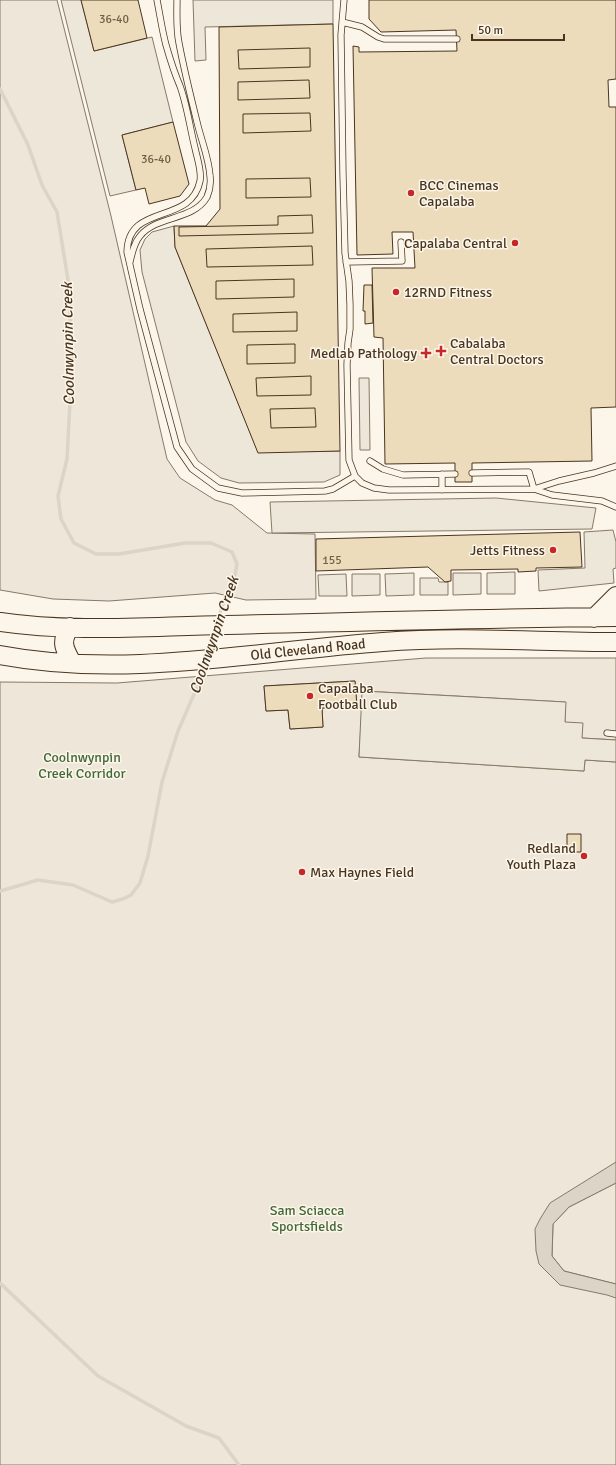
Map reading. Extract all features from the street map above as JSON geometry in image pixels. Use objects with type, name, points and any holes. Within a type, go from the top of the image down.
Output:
[{"type":"main road","points":[[594,618],[616,596]]},
{"type":"main road","name":"Old Cleveland Road","points":[[0,622],[24,626],[70,627],[177,626],[466,618],[616,617]]},
{"type":"main road","points":[[70,627],[65,634],[63,643],[72,663]]},
{"type":"main road","name":"Old Cleveland Road","points":[[0,655],[32,660],[72,663],[167,663],[383,642],[424,640],[616,642]]},
{"type":"main road","points":[[0,663],[32,660]]},
{"type":"lane","points":[[157,0],[166,43],[175,77],[180,86],[190,127],[199,166],[200,181],[193,198],[186,205],[149,218],[140,224],[130,235],[127,242],[127,252],[140,310],[177,447],[192,468],[218,488],[242,492],[325,491],[333,489],[354,476]]},
{"type":"lane","points":[[130,262],[135,244],[147,230],[155,224],[189,212],[200,205],[206,197],[210,187],[209,164],[198,126],[178,41],[177,0]]},
{"type":"lane","points":[[344,0],[342,22],[343,174],[346,262],[350,305],[347,365],[349,460],[354,476],[374,488],[389,490],[534,489],[560,480],[594,473],[616,466]]},
{"type":"lane","points":[[342,22],[362,27],[384,39],[456,39]]},
{"type":"lane","points":[[346,262],[402,261],[401,242]]},
{"type":"lane","points":[[370,461],[383,469],[403,475],[455,474]]},
{"type":"lane","points":[[472,473],[529,472],[534,489]]},
{"type":"lane","points":[[442,474],[442,490]]},
{"type":"lane","points":[[534,489],[552,495],[602,501],[616,507]]},
{"type":"lane","points":[[608,733],[616,734]]},
{"type":"green space","points":[[0,0],[57,0],[111,216],[167,459],[180,478],[215,500],[232,505],[267,533],[315,534],[316,599],[246,600],[215,593],[109,601],[53,599],[0,590]]},
{"type":"green space","name":"Sam Sciacca Sportsfields","points":[[426,658],[616,658],[616,740],[582,738],[565,722],[565,702],[363,691],[359,757],[584,771],[585,760],[616,762],[616,1170],[545,1223],[545,1258],[561,1279],[616,1290],[616,1465],[0,1465],[0,682],[117,683]],"holes":[[[355,681],[357,706],[322,708],[323,727],[290,729],[288,710],[266,711],[264,686]]]},
{"type":"green space","points":[[616,1183],[616,1284],[564,1271],[552,1256],[553,1224],[569,1207]]},
{"type":"shaded area","points":[[61,0],[81,0],[94,51],[152,37],[173,122],[122,135],[136,190],[110,196]]},
{"type":"shaded area","points":[[193,0],[333,0],[333,24],[205,27],[206,60],[195,61]]},
{"type":"shaded area","points":[[174,226],[175,247],[258,452],[340,451],[340,475],[324,482],[239,483],[221,478],[198,461],[186,442],[142,272],[140,250],[145,239],[152,232]]},
{"type":"shaded area","points":[[359,378],[369,378],[370,450],[360,450]]},
{"type":"shaded area","points":[[496,498],[596,508],[592,529],[272,533],[270,502]]},
{"type":"shaded area","points":[[613,530],[616,542],[616,568],[613,569],[614,583],[539,591],[538,570],[585,568],[584,532]]},
{"type":"shaded area","points":[[515,572],[515,594],[487,594],[487,573]]},
{"type":"shaded area","points":[[414,573],[414,595],[386,596],[385,574]]},
{"type":"shaded area","points":[[453,573],[481,573],[481,594],[453,595]]},
{"type":"shaded area","points":[[346,574],[347,596],[319,596],[318,575]]},
{"type":"shaded area","points":[[352,574],[380,574],[380,595],[352,596]]},
{"type":"shaded area","points":[[420,578],[438,578],[439,582],[448,582],[448,595],[420,595]]},
{"type":"shaded area","points":[[362,691],[566,702],[565,722],[583,723],[582,738],[616,740],[616,762],[585,760],[584,771],[359,757]]},
{"type":"shaded area","points":[[616,1162],[616,1183],[569,1207],[553,1224],[552,1256],[564,1271],[616,1284],[616,1298],[560,1285],[539,1264],[536,1251],[535,1229],[550,1203]]},
{"type":"building","points":[[81,0],[138,0],[147,38],[94,51]]},
{"type":"building","name":"Capalaba Central","points":[[369,0],[616,0],[616,79],[608,80],[609,107],[616,107],[616,407],[591,408],[592,461],[472,463],[472,482],[455,482],[455,463],[385,464],[383,338],[374,337],[372,268],[415,268],[413,232],[392,232],[393,254],[357,255],[353,46],[359,47],[359,52],[457,51],[456,30],[381,32],[369,19]]},
{"type":"building","points":[[333,24],[340,451],[258,453],[175,247],[174,226],[206,226],[220,209],[219,27]]},
{"type":"building","points":[[310,48],[310,67],[239,69],[238,50]]},
{"type":"building","points":[[309,80],[310,98],[238,100],[238,82]]},
{"type":"building","points":[[310,113],[311,131],[243,133],[243,114]]},
{"type":"building","points":[[173,122],[189,184],[180,196],[149,204],[145,188],[136,190],[122,135]]},
{"type":"building","points":[[310,178],[311,197],[246,198],[246,179]]},
{"type":"building","points":[[312,215],[313,233],[179,236],[179,227],[278,225],[278,216]]},
{"type":"building","points":[[312,246],[313,265],[207,267],[206,249]]},
{"type":"building","points":[[294,279],[294,297],[216,299],[216,281]]},
{"type":"building","points":[[364,285],[372,285],[373,323],[365,324],[365,311],[363,311]]},
{"type":"building","points":[[297,312],[297,331],[233,332],[233,314]]},
{"type":"building","points":[[295,344],[295,363],[247,364],[247,345]]},
{"type":"building","points":[[311,376],[311,395],[257,396],[256,378]]},
{"type":"building","points":[[315,408],[316,427],[271,428],[270,409]]},
{"type":"building","points":[[580,532],[582,567],[536,568],[536,571],[518,572],[518,569],[451,570],[451,581],[445,582],[428,567],[316,571],[316,539]]},
{"type":"building","name":"Capalaba Football Club","points":[[355,681],[357,706],[322,708],[323,727],[290,729],[288,710],[266,711],[264,686]]},
{"type":"building","points":[[567,834],[581,834],[581,852],[567,852]]},
{"type":"waterway","name":"Coolnwynpin Creek","points":[[0,89],[28,145],[42,185],[57,212],[69,286],[72,364],[67,459],[58,496],[61,519],[74,543],[96,554],[119,554],[185,543],[211,543],[232,552],[237,564],[233,585],[225,598],[218,620]]},
{"type":"waterway","name":"Coolnwynpin Creek","points":[[207,655],[214,630]]},
{"type":"waterway","name":"Coolnwynpin Creek","points":[[0,891],[38,880],[73,885],[112,902],[131,895],[140,883],[148,856],[162,782],[178,731],[202,676],[205,665]]},
{"type":"waterway","name":"Coolnwynpin Creek","points":[[0,1283],[98,1376],[186,1426],[219,1438],[239,1465]]},
{"type":"place","name":"BCC Cinemas Capalaba","points":[[411,193]]},
{"type":"place","name":"Capalaba Central","points":[[515,243]]},
{"type":"place","name":"12RND Fitness","points":[[396,292]]},
{"type":"place","name":"Cabalaba Central Doctors","points":[[441,351]]},
{"type":"place","name":"Medlab Pathology","points":[[426,353]]},
{"type":"place","name":"Jetts Fitness","points":[[553,550]]},
{"type":"place","name":"Capalaba Football Club","points":[[310,696]]},
{"type":"place","name":"Redland Youth Plaza","points":[[584,856]]},
{"type":"place","name":"Max Haynes Field","points":[[302,872]]},
{"type":"park label","name":"Coolnwynpin Creek Corridor","points":[[82,766]]}]
